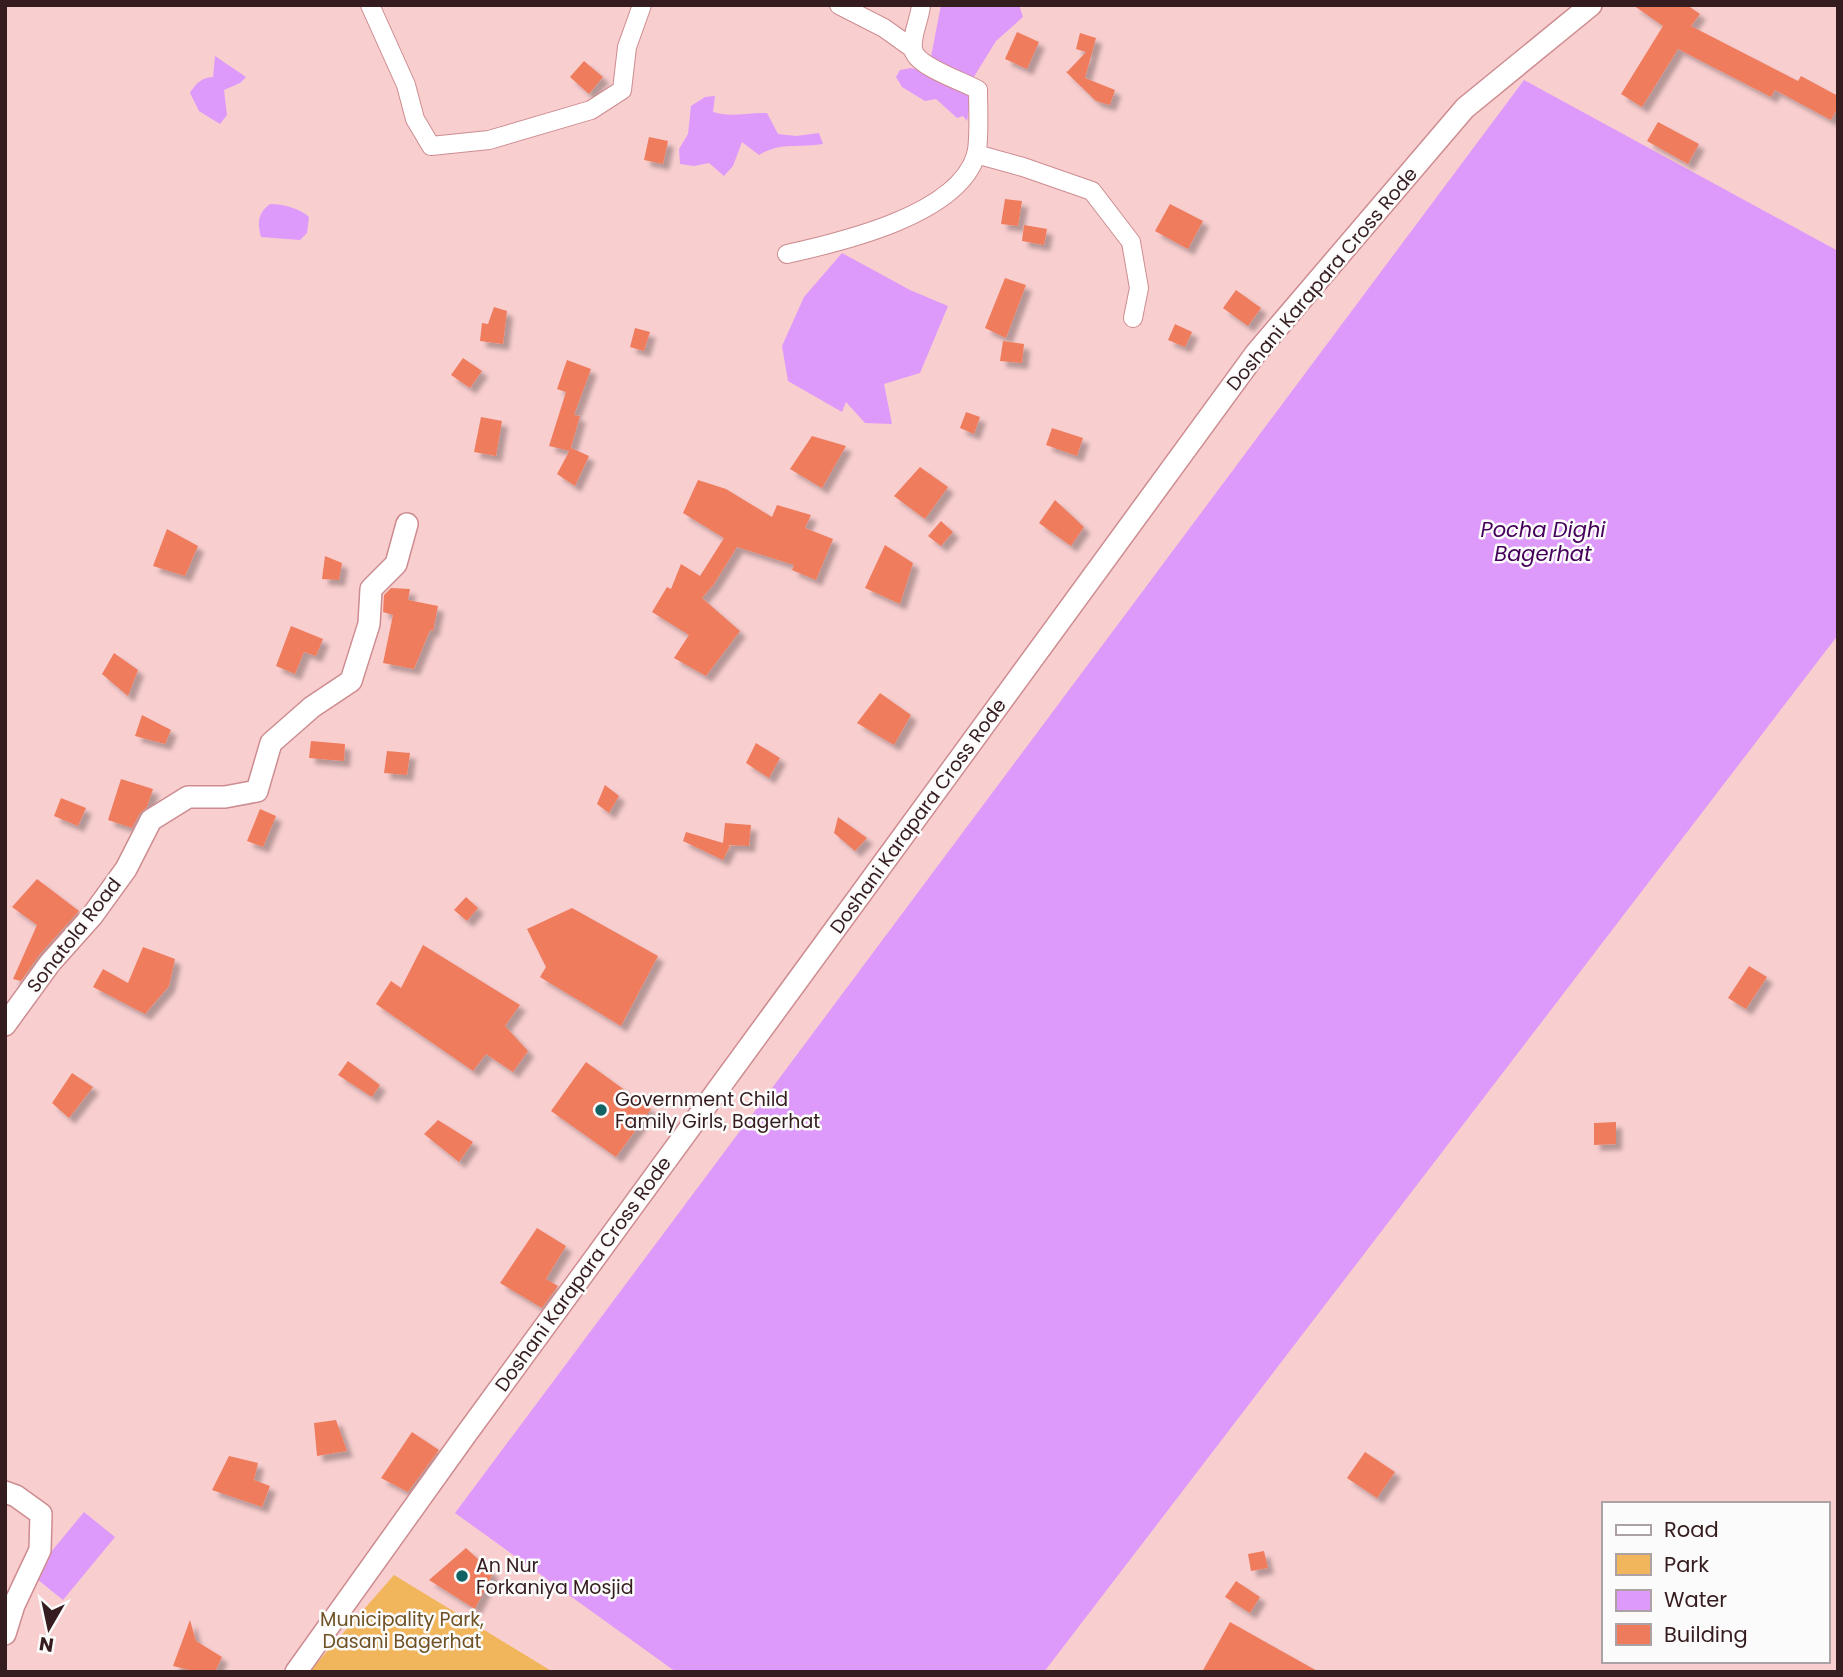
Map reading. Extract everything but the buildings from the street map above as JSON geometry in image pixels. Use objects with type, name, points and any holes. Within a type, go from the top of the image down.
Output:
[{"type":"street","points":[[370,5],[406,85],[415,119],[431,146],[489,140],[591,110],[622,90],[628,47],[642,5]]},
{"type":"street","points":[[787,254],[890,225],[920,211],[961,183],[976,154],[978,90],[929,66],[916,57],[912,48],[884,27],[839,5]]},
{"type":"street","points":[[912,48],[921,5]]},
{"type":"street","name":"Doshani Karapara Cross Rode","points":[[296,1672],[467,1433],[1256,353],[1465,108],[1591,5]]},
{"type":"street","points":[[976,154],[1092,191],[1131,242],[1139,288],[1133,318]]},
{"type":"street","name":"Sonatola Road","points":[[5,1025],[50,963],[92,916],[126,869],[151,820],[188,797],[225,797],[257,791],[271,743],[312,707],[351,681],[369,624],[371,589],[396,564],[407,524]]},
{"type":"street","points":[[5,1492],[16,1496],[41,1514],[40,1550],[13,1605],[5,1634]]},
{"type":"green space","name":"Municipality Park, Dasani Bagerhat","points":[[394,1575],[553,1672],[309,1672]]},
{"type":"water","points":[[941,5],[1019,5],[1023,17],[996,41],[972,80],[930,62]]},
{"type":"water","points":[[215,56],[246,77],[240,83],[224,90],[227,115],[220,124],[199,111],[190,93],[199,82],[213,77]]},
{"type":"water","points":[[911,68],[927,72],[971,96],[967,121],[963,116],[957,118],[936,99],[925,101],[902,87],[896,77],[900,70]]},
{"type":"water","name":"Pocha Dighi Bagerhat","points":[[1524,80],[1838,251],[1838,635],[1044,1672],[676,1672],[455,1513]]},
{"type":"water","points":[[715,96],[713,112],[733,115],[767,113],[778,134],[796,136],[819,133],[823,144],[774,148],[759,155],[742,142],[733,166],[724,176],[709,163],[694,166],[680,164],[679,149],[688,134],[691,106],[705,97]]},
{"type":"water","points":[[270,204],[291,207],[309,217],[307,233],[300,240],[261,237],[260,218]]},
{"type":"water","points":[[842,253],[910,290],[948,306],[920,373],[884,384],[892,424],[865,423],[846,402],[842,412],[788,381],[782,346],[804,297]]},
{"type":"water","points":[[84,1512],[115,1537],[63,1600],[32,1575]]},
{"type":"place","name":"Government Child Family Girls, Bagerhat","points":[[601,1110]]},
{"type":"place","name":"An Nur Forkaniya Mosjid","points":[[462,1576]]}]
